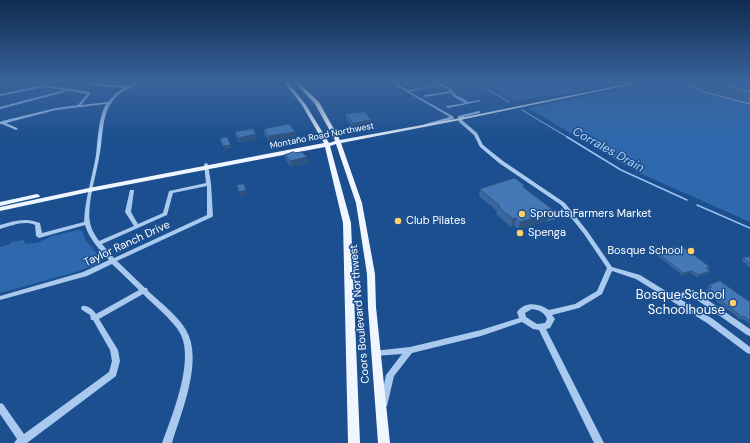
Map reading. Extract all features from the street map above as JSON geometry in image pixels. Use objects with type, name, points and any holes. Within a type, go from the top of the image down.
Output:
[{"type":"main road","name":"Coors Boulevard Northwest","points":[[301,102],[326,143],[347,223],[354,443]]},
{"type":"main road","name":"Coors Boulevard Northwest","points":[[316,102],[338,140],[360,203],[371,274],[384,443]]},
{"type":"main road","name":"Montaño Road Northwest","points":[[0,204],[206,166],[534,102]]},
{"type":"main road","name":"Montaño Road Northwest","points":[[338,140],[426,125],[453,118],[463,118],[538,102]]},
{"type":"main road","name":"Montaño Road Northwest","points":[[0,209],[90,188]]},
{"type":"street","points":[[0,108],[23,102]]},
{"type":"street","points":[[80,105],[82,102]]},
{"type":"street","points":[[426,102],[453,118],[476,135]]},
{"type":"street","points":[[448,107],[475,102]]},
{"type":"street","points":[[1,122],[56,109],[67,109],[80,105],[108,103],[103,114],[98,155],[90,188],[87,223],[90,234],[98,244],[114,262],[146,290],[177,323],[185,335],[190,349],[189,365],[179,406],[167,443]]},
{"type":"street","points":[[463,118],[460,120],[461,122],[471,129],[476,135],[481,146],[501,162],[563,204],[586,233],[610,268],[638,277],[710,321],[750,351]]},
{"type":"street","points":[[1,122],[16,129]]},
{"type":"street","name":"Taylor Ranch Drive","points":[[0,298],[85,274],[114,262],[210,216],[209,184],[206,166]]},
{"type":"street","points":[[98,244],[165,214],[171,192],[209,184]]},
{"type":"street","points":[[132,191],[128,212],[130,218],[138,226]]},
{"type":"street","points":[[0,227],[21,222],[35,222],[38,224],[39,236],[87,223]]},
{"type":"street","points":[[548,313],[577,306],[600,292],[610,268]]},
{"type":"street","points":[[94,318],[146,290]]},
{"type":"street","points":[[674,299],[691,292],[750,334]]},
{"type":"street","points":[[527,307],[540,308],[548,313],[551,319],[550,323],[541,327],[531,325],[523,319],[522,312],[527,307]]},
{"type":"street","points":[[0,407],[21,442],[113,374],[116,356],[92,313],[84,308]]},
{"type":"street","points":[[376,353],[410,350],[481,333],[523,319]]},
{"type":"street","points":[[541,327],[599,443]]},
{"type":"street","points":[[381,413],[390,375],[410,350]]},
{"type":"shaded area","points":[[558,102],[741,102],[750,104],[750,222],[637,172],[528,108]]},
{"type":"shaded area","points":[[741,102],[750,102],[750,104]]},
{"type":"shaded area","points":[[77,230],[82,231],[86,241],[102,259],[100,263],[76,272],[0,293],[0,247],[11,244],[11,242],[24,240],[25,244],[37,243],[52,236]]},
{"type":"building","points":[[365,112],[371,120],[353,123],[346,114]]},
{"type":"building","points":[[290,124],[295,132],[268,136],[264,129]]},
{"type":"building","points":[[253,129],[256,134],[238,138],[235,132]]},
{"type":"building","points":[[227,137],[231,145],[223,146],[220,139]]},
{"type":"building","points":[[294,152],[302,152],[307,157],[290,161],[285,155]]},
{"type":"building","points":[[515,178],[524,185],[523,187],[557,213],[549,213],[520,222],[516,218],[513,219],[498,207],[500,206],[480,189]]},
{"type":"building","points":[[244,184],[246,190],[239,192],[237,185]]},
{"type":"building","points":[[676,246],[683,247],[710,267],[706,268],[710,271],[698,275],[692,271],[683,273],[655,251]]},
{"type":"building","points":[[743,257],[750,257],[750,264]]},
{"type":"building","name":"Bosque School Schoolhouse","points":[[720,281],[750,302],[750,321],[745,317],[742,317],[717,298],[721,297],[708,288],[712,287],[709,285]]},
{"type":"waterway","name":"Corrales Drain","points":[[522,110],[569,138]]},
{"type":"waterway","name":"Corrales Drain","points":[[567,137],[621,170],[687,200]]},
{"type":"waterway","name":"Corrales Drain","points":[[697,205],[750,228]]},
{"type":"place","name":"Sprouts Farmers Market","points":[[522,214]]},
{"type":"place","name":"Club Pilates","points":[[398,221]]},
{"type":"place","name":"Spenga","points":[[520,233]]},
{"type":"place","name":"Bosque School","points":[[691,251]]},
{"type":"place","name":"Bosque School Schoolhouse","points":[[733,303]]}]
